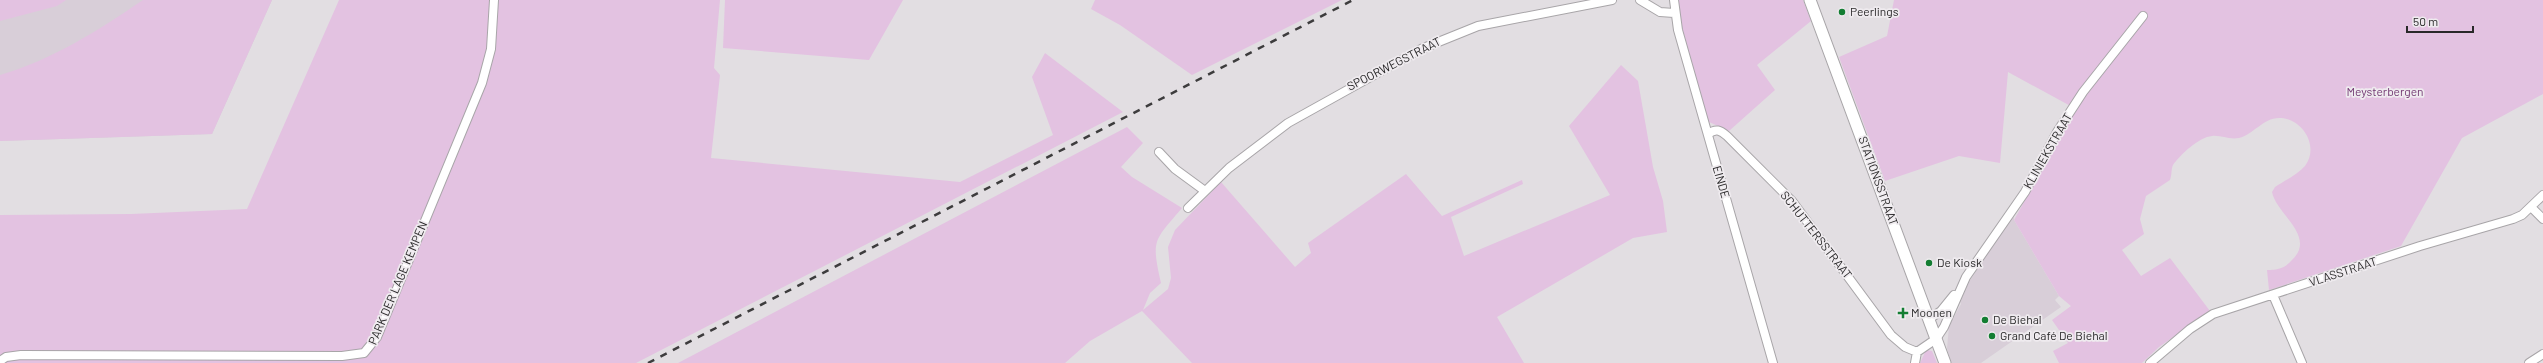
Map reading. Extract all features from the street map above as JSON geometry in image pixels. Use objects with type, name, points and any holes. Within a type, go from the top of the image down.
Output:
[{"type":"main road","name":"STATIONSSTRAAT","points":[[1810,0],[1945,363]]},
{"type":"street","name":"PARK DER LAGE KEMPEN","points":[[0,361],[6,357],[21,355],[342,356],[364,353],[377,337],[482,83],[491,49],[494,0]]},
{"type":"street","name":"SPOORWEGSTRAAT","points":[[1188,208],[1229,168],[1288,123],[1421,49],[1478,26],[1612,0]]},
{"type":"street","points":[[1640,0],[1660,12],[1674,13]]},
{"type":"street","name":"EINDE","points":[[1674,0],[1674,13],[1773,363]]},
{"type":"street","name":"KLINIEKSTRAAT","points":[[1929,319],[1941,311],[1958,290],[2025,192],[2057,132],[2083,92],[2143,16]]},
{"type":"street","name":"SCHUTTERSSTRAAT","points":[[1708,134],[1713,130],[1720,130],[1792,201],[1892,335],[1905,347],[1917,352]]},
{"type":"street","points":[[1159,152],[1175,169],[1206,191]]},
{"type":"street","name":"VLASSTRAAT","points":[[2150,363],[2200,321],[2232,308],[2420,246],[2513,219],[2531,207],[2543,195]]},
{"type":"street","points":[[2531,207],[2543,219]]},
{"type":"street","name":"KLINIEKSTRAAT","points":[[1936,339],[1944,327],[1958,290]]},
{"type":"street","points":[[2273,295],[2302,363]]},
{"type":"street","points":[[1915,363],[1917,352],[1936,339]]},
{"type":"street","points":[[2529,363],[2543,354]]},
{"type":"shaded area","points":[[0,0],[272,0],[212,134],[0,141]]},
{"type":"shaded area","points":[[2014,213],[2014,220],[2059,296],[2055,300],[2061,307],[1981,363],[1951,363],[1947,348],[1949,326],[1961,304],[1960,301],[1969,282]]},
{"type":"green space","points":[[0,0],[66,0],[57,6],[0,21]]},
{"type":"green space","points":[[143,0],[272,0],[212,134],[0,141],[0,75],[19,69],[56,53],[92,33]]},
{"type":"green space","points":[[339,0],[720,0],[714,68],[720,75],[711,158],[960,182],[1053,135],[1032,77],[1045,53],[1123,112],[636,363],[0,363],[0,215],[131,214],[247,209]]},
{"type":"green space","points":[[725,0],[903,0],[869,60],[723,48]]},
{"type":"green space","points":[[1095,0],[1342,0],[1192,75],[1120,25],[1091,9]]},
{"type":"green space","points":[[1679,0],[1803,0],[1811,21],[1757,65],[1775,90],[1729,131],[1709,122],[1707,117],[1679,16]]},
{"type":"green space","name":"Meysterbergen","points":[[1894,0],[2543,0],[2543,94],[2462,138],[2401,246],[2269,290],[2267,270],[2275,270],[2287,265],[2298,251],[2300,242],[2293,225],[2280,209],[2272,192],[2275,187],[2295,175],[2305,166],[2309,158],[2310,150],[2306,134],[2295,123],[2287,119],[2279,118],[2268,121],[2249,134],[2239,138],[2212,136],[2201,140],[2190,147],[2176,161],[2172,167],[2170,180],[2146,196],[2140,219],[2144,234],[2122,250],[2141,276],[2170,258],[2210,311],[2159,347],[2142,363],[2059,363],[2053,351],[2068,343],[2052,320],[2071,306],[2059,296],[2014,220],[2076,109],[2008,72],[2000,163],[1959,156],[1885,181],[1839,57],[1887,36]]},
{"type":"green space","points":[[1621,65],[1638,81],[1653,167],[1663,201],[1667,232],[1633,238],[1497,317],[1524,363],[1192,363],[1142,311],[1090,341],[1065,363],[678,363],[1127,127],[1143,143],[1121,167],[1132,177],[1182,208],[1166,227],[1157,241],[1156,257],[1161,283],[1150,293],[1143,310],[1168,289],[1171,278],[1168,247],[1175,230],[1221,182],[1295,267],[1311,253],[1308,243],[1406,174],[1442,216],[1522,180],[1523,184],[1451,217],[1464,256],[1610,195],[1569,126]]},
{"type":"green space","points":[[1926,350],[1932,351],[1937,363],[1920,363]]},
{"type":"railway","points":[[648,363],[1353,0]]},
{"type":"place","name":"Peerlings","points":[[1842,12]]},
{"type":"place","name":"De Kiosk","points":[[1929,263]]},
{"type":"place","name":"Moonen","points":[[1903,313]]},
{"type":"place","name":"De Biehal","points":[[1985,320]]},
{"type":"place","name":"Grand Café De Biehal","points":[[1992,336]]}]
